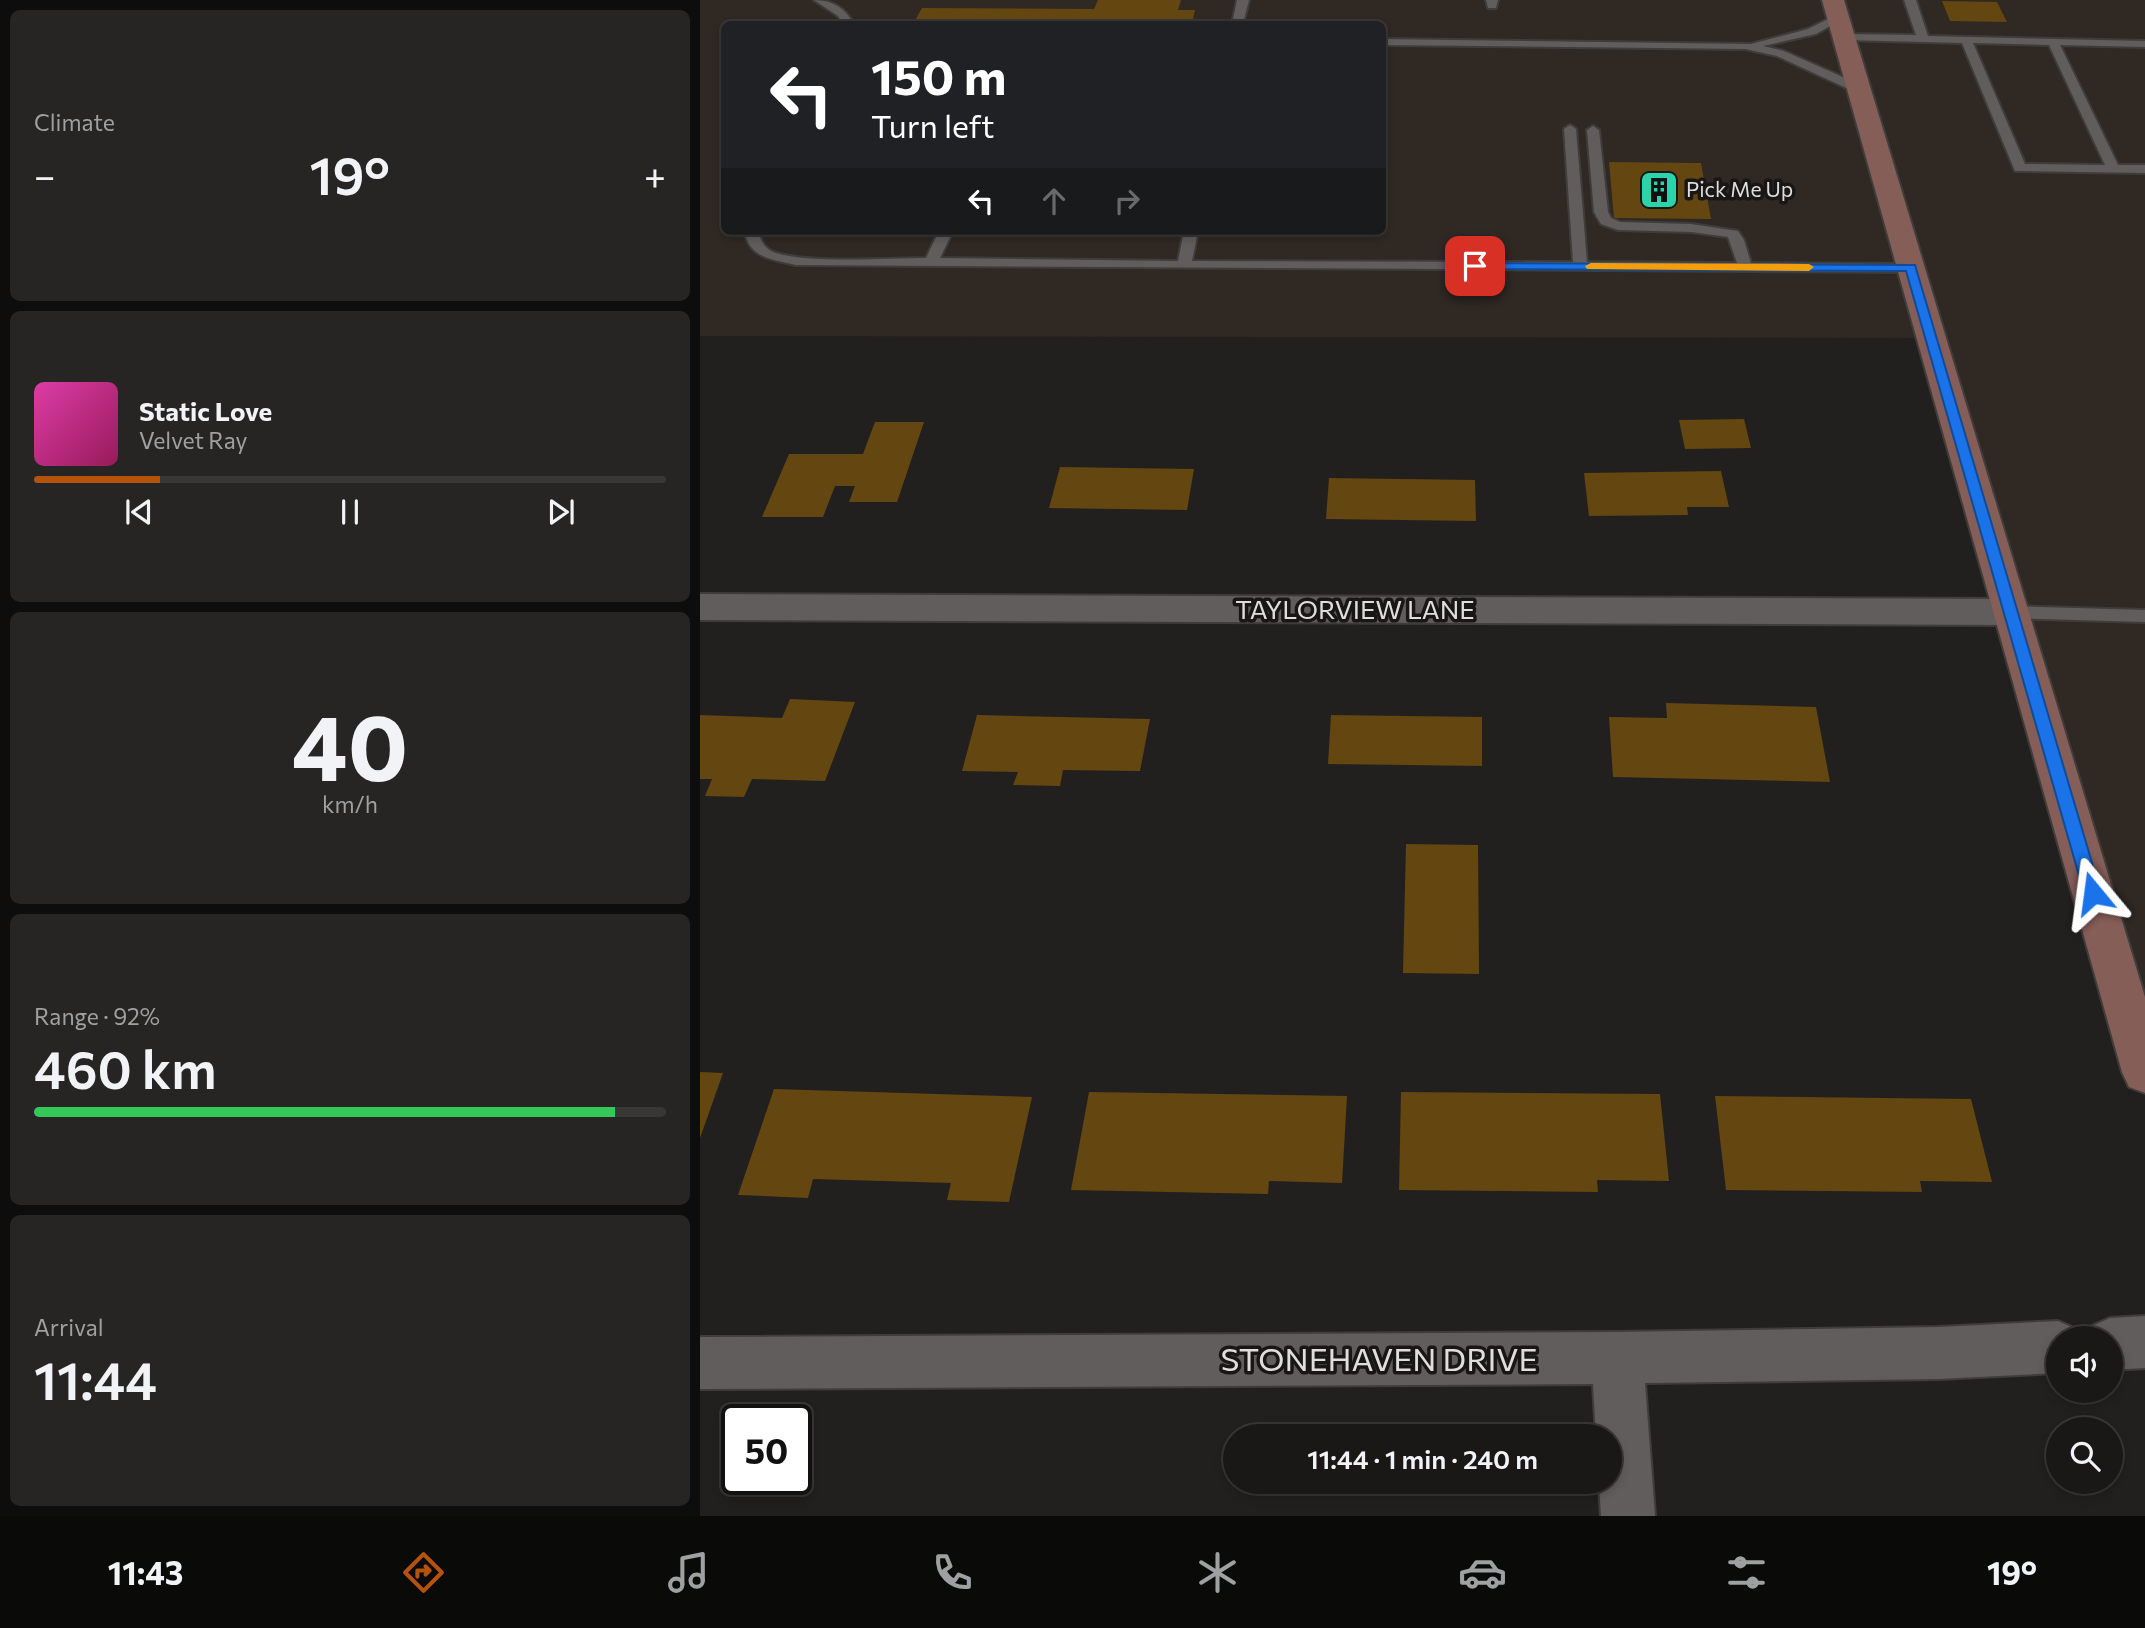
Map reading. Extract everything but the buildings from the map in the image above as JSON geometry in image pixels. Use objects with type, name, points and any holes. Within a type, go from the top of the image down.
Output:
[{"type":"main road","points":[[1838,18],[2145,1072]]},
{"type":"street","name":"TAYLORVIEW LANE","points":[[700,607],[2011,612]]},
{"type":"street","points":[[2123,1343],[2145,1342]]},
{"type":"street","name":"STONEHAVEN DRIVE","points":[[700,1363],[1618,1359],[1939,1353],[2046,1348]]},
{"type":"street","points":[[1618,1359],[1628,1516]]},
{"type":"lane","points":[[820,0],[843,14],[846,21]]},
{"type":"lane","points":[[1238,21],[1243,0]]},
{"type":"lane","points":[[1923,39],[1911,2],[1925,0]]},
{"type":"lane","points":[[1745,46],[1812,32],[1838,18],[1923,39],[2145,44]]},
{"type":"lane","points":[[1966,40],[2020,168],[2145,169]]},
{"type":"lane","points":[[1386,42],[1745,46],[1780,53],[1859,89]]},
{"type":"lane","points":[[2053,42],[2113,169]]},
{"type":"lane","points":[[1570,129],[1580,266]]},
{"type":"lane","points":[[1593,130],[1601,212],[1606,221],[1618,226],[1733,234],[1745,267]]},
{"type":"lane","points":[[752,235],[753,241],[766,254],[796,261],[1911,268]]},
{"type":"lane","points":[[931,263],[944,235]]},
{"type":"lane","points":[[1184,265],[1190,235]]},
{"type":"lane","points":[[2011,612],[2145,616]]},
{"type":"shaded area","points":[[700,0],[2145,0],[2145,1072],[1931,338],[700,336]]},
{"type":"slow traffic","points":[[1591,266],[1809,267]]},
{"type":"place","name":"Pick Me Up","points":[[1659,190]]},
{"type":"route","points":[[1475,266],[1911,268],[2093,893]]}]
